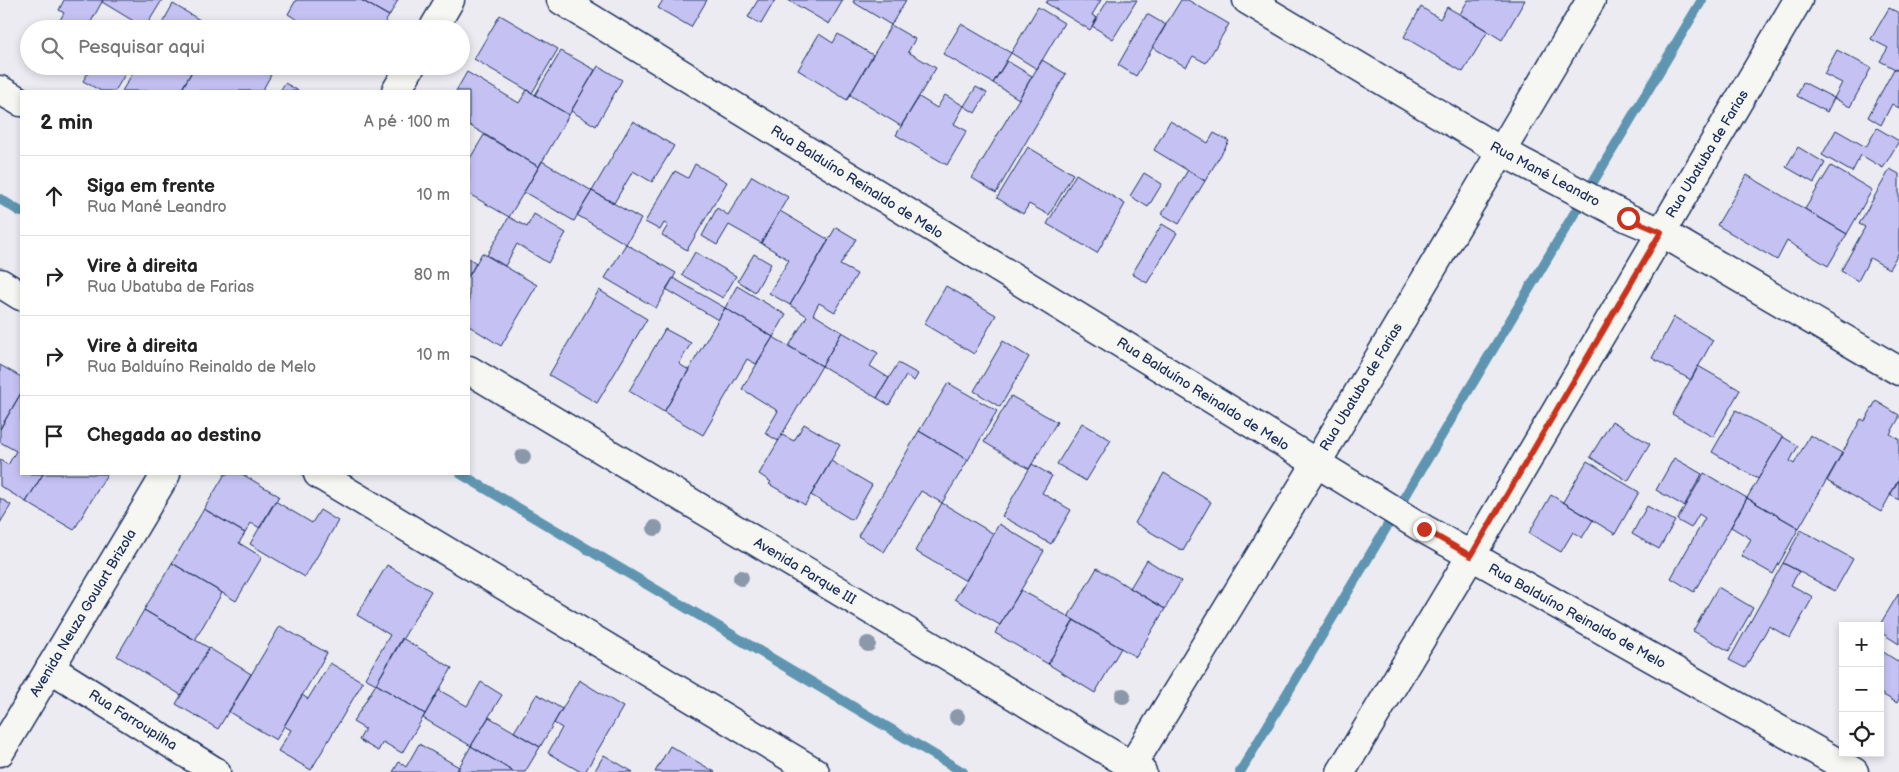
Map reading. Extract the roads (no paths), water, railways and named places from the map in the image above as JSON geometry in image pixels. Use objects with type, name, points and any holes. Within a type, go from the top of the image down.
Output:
[{"type":"street","points":[[438,20],[450,0]]},
{"type":"street","name":"Rua Balduíno Reinaldo de Melo","points":[[561,0],[1424,529],[1854,772]]},
{"type":"street","name":"Rua Mané Leandro","points":[[1247,0],[1501,151],[1628,218],[1661,232],[1899,371]]},
{"type":"street","name":"Rua Ubatuba de Farias","points":[[1134,770],[1591,0]]},
{"type":"street","name":"Rua Ubatuba de Farias","points":[[1341,772],[1471,556],[1798,0]]},
{"type":"street","points":[[397,90],[406,75]]},
{"type":"street","points":[[0,90],[20,101]]},
{"type":"street","points":[[0,283],[20,295]]},
{"type":"street","name":"Avenida Parque III","points":[[470,371],[1134,770]]},
{"type":"street","name":"Avenida Neuza Goulart Brizola","points":[[0,752],[165,475]]},
{"type":"street","points":[[320,475],[815,772]]},
{"type":"street","name":"Rua Farroupilha","points":[[50,668],[216,772]]},
{"type":"waterway","points":[[1240,772],[1702,0]]},
{"type":"waterway","points":[[0,199],[20,211]]},
{"type":"waterway","points":[[463,475],[963,772]]}]
